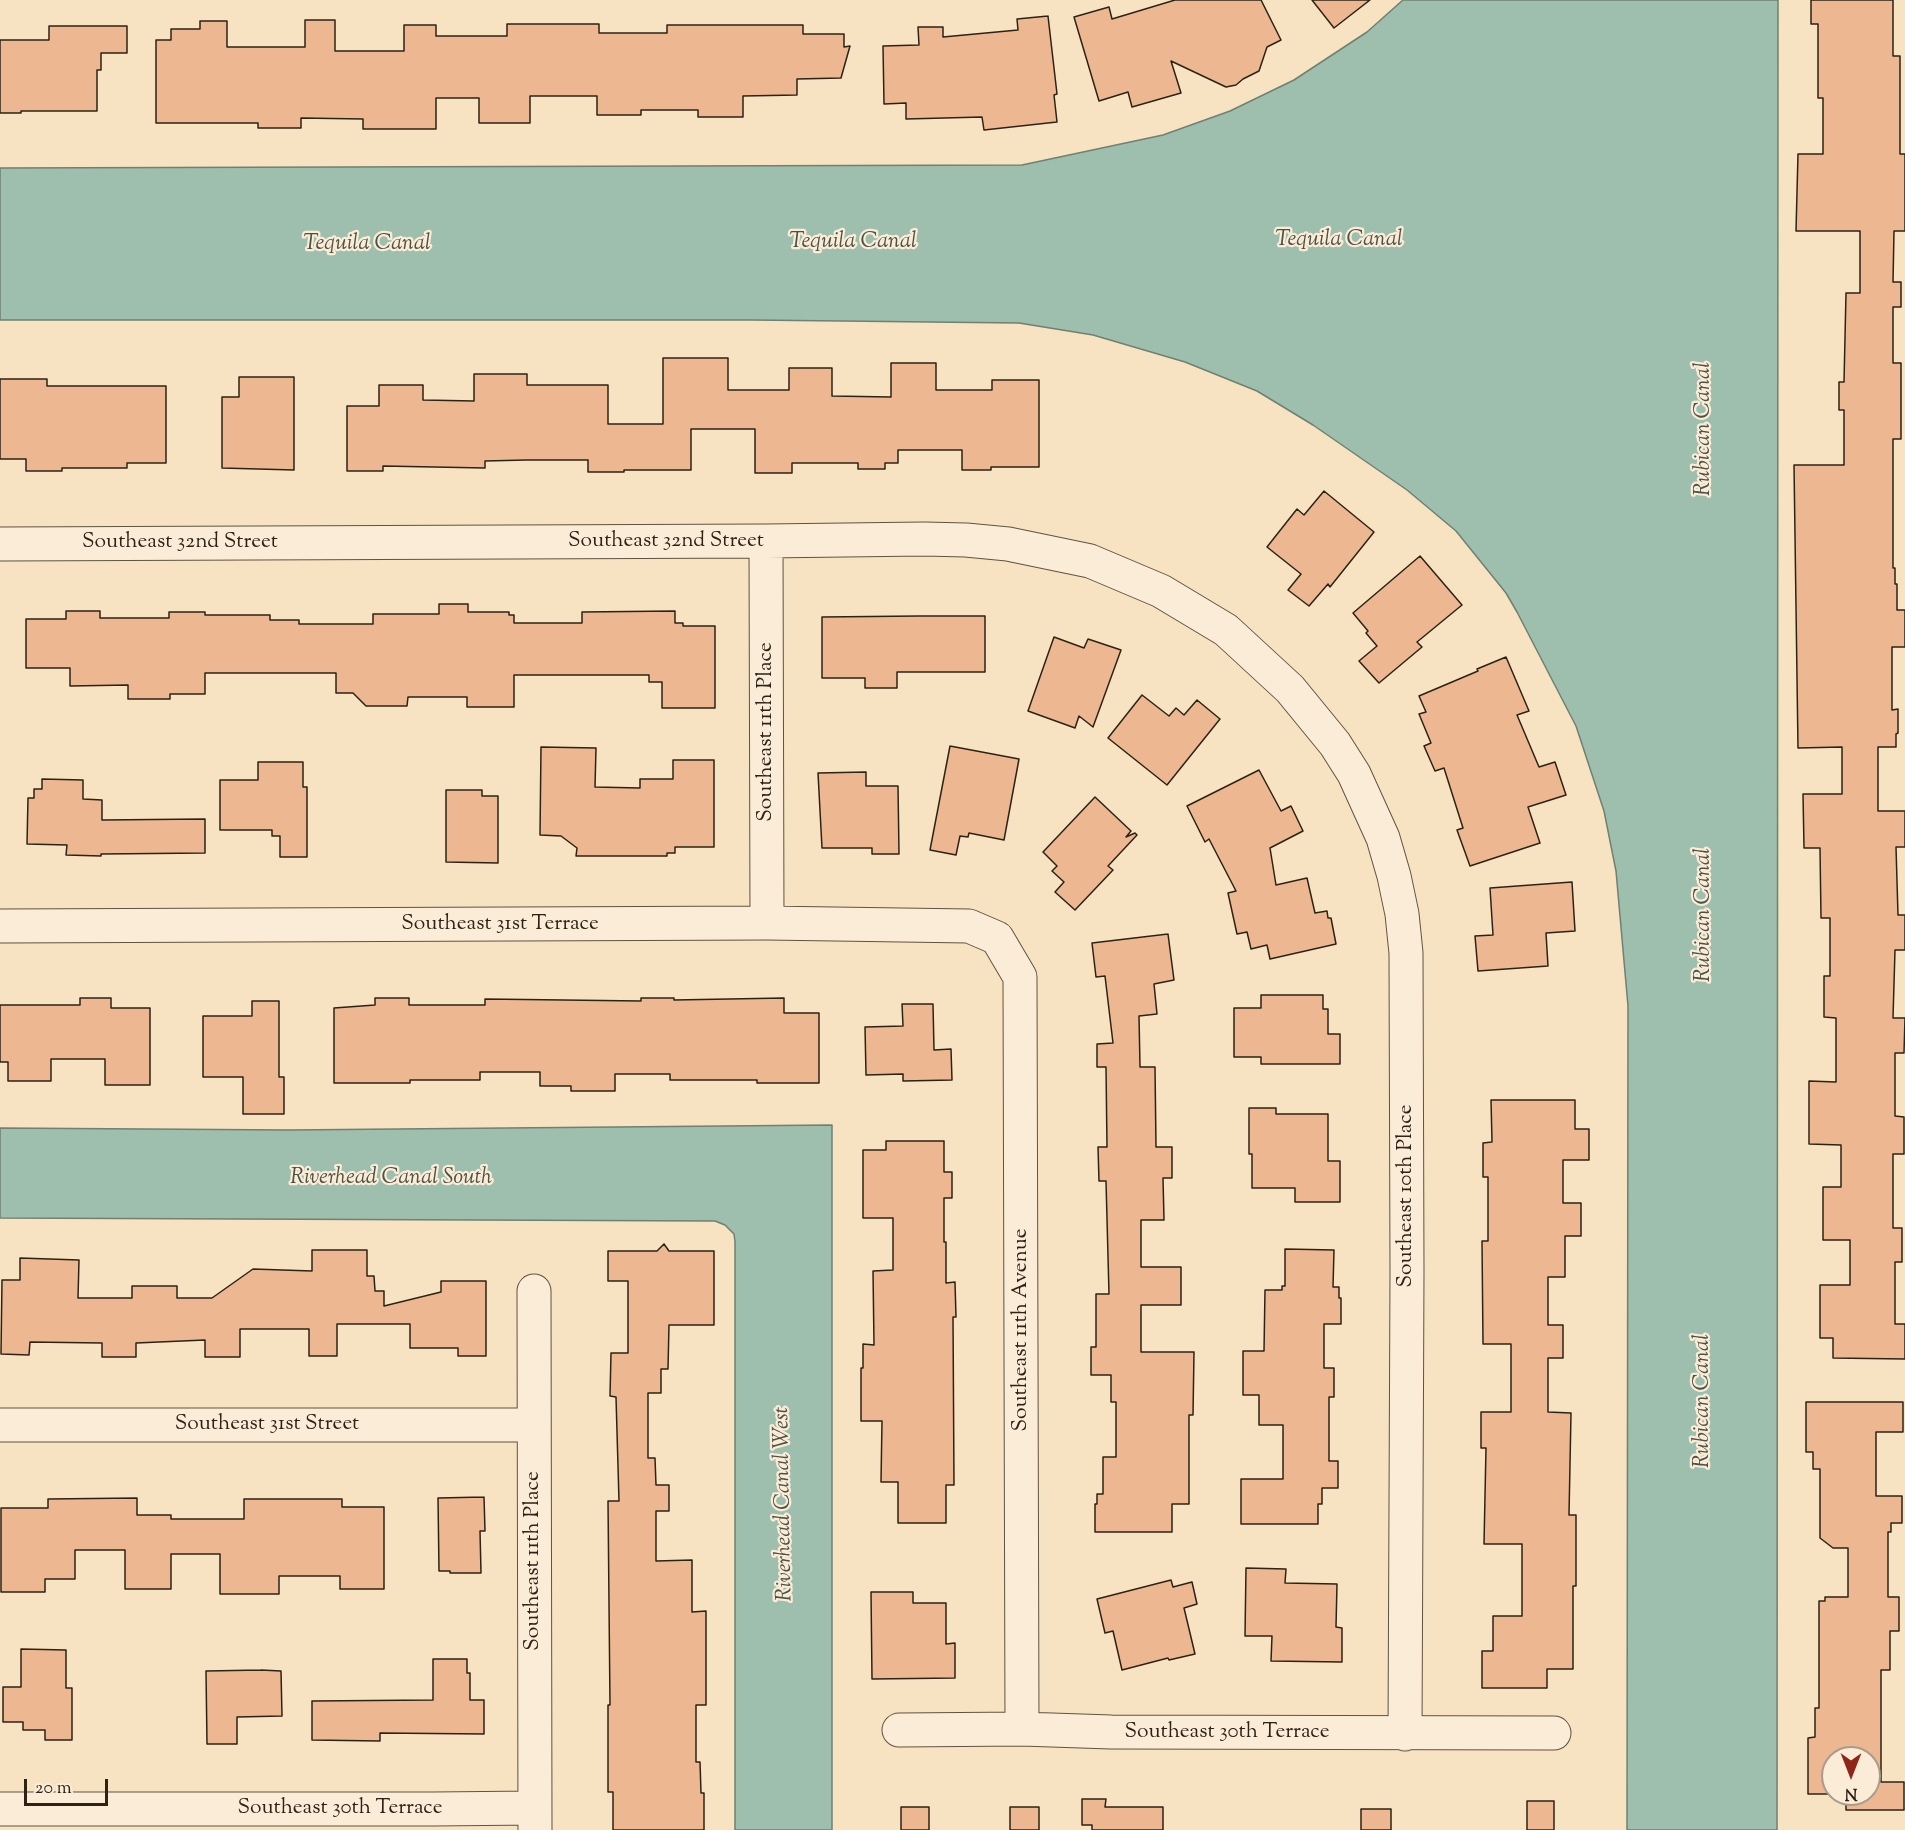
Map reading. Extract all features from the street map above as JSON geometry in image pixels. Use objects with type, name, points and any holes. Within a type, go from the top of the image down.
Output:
[{"type":"street","name":"Southeast 32nd Street","points":[[0,543],[966,540],[1019,546],[1090,561],[1161,591],[1226,630],[1290,689]]},
{"type":"street","name":"Southeast 11th Place","points":[[766,541],[767,923]]},
{"type":"street","name":"Southeast 10th Place","points":[[1290,689],[1335,744],[1370,805],[1395,876],[1402,914],[1406,977],[1405,1734]]},
{"type":"street","name":"Southeast 31st Terrace","points":[[0,926],[767,923],[969,926],[997,938]]},
{"type":"street","name":"Southeast 11th Avenue","points":[[997,938],[1020,977],[1022,1729]]},
{"type":"street","name":"Southeast 11th Place","points":[[534,1291],[535,1819]]},
{"type":"street","name":"Southeast 31st Street","points":[[0,1425],[534,1425]]},
{"type":"street","name":"Southeast 30th Terrace","points":[[899,1730],[1554,1733]]},
{"type":"street","name":"Southeast 30th Terrace","points":[[0,1809],[433,1809],[535,1819]]},
{"type":"water","points":[[1403,0],[1778,0],[1777,1830],[1627,1830],[1628,1006],[1616,871],[1604,811],[1576,726],[1506,593],[1456,531],[1407,490],[1313,425],[1257,391],[1185,362],[1093,335],[1019,323],[752,320],[0,320],[0,168],[1022,165],[1163,135],[1230,111],[1294,80],[1367,32]]},
{"type":"water","points":[[832,1125],[832,1830],[735,1830],[735,1242],[734,1234],[725,1225],[715,1221],[0,1218],[0,1128],[289,1130]]},
{"type":"building","points":[[1175,0],[1261,0],[1281,40],[1267,47],[1259,71],[1236,85],[1226,87],[1171,61],[1181,93],[1132,107],[1128,92],[1099,101],[1074,17],[1109,7],[1112,19]]},
{"type":"building","points":[[1312,0],[1370,0],[1334,28]]},
{"type":"building","points":[[1811,0],[1893,0],[1893,56],[1900,56],[1900,154],[1905,154],[1905,231],[1894,231],[1893,282],[1901,282],[1901,307],[1893,307],[1893,363],[1901,363],[1901,439],[1893,439],[1893,568],[1895,568],[1895,584],[1897,584],[1897,610],[1905,610],[1905,647],[1892,647],[1892,710],[1898,709],[1898,733],[1896,734],[1896,747],[1878,747],[1878,811],[1905,811],[1905,847],[1896,847],[1898,915],[1905,915],[1905,950],[1895,950],[1893,1018],[1905,1018],[1904,1053],[1895,1053],[1895,1116],[1904,1117],[1904,1154],[1893,1154],[1893,1228],[1902,1228],[1902,1262],[1895,1262],[1895,1324],[1905,1324],[1905,1359],[1833,1358],[1833,1338],[1820,1338],[1820,1285],[1850,1285],[1850,1240],[1823,1240],[1823,1187],[1841,1187],[1841,1145],[1809,1144],[1809,1081],[1836,1082],[1836,1018],[1824,1017],[1824,976],[1830,976],[1830,918],[1821,918],[1820,848],[1804,848],[1803,794],[1842,794],[1842,747],[1798,748],[1794,465],[1844,465],[1844,410],[1839,410],[1839,382],[1844,382],[1846,293],[1860,293],[1860,231],[1796,231],[1798,154],[1823,154],[1823,98],[1818,98],[1818,24],[1811,24]]},
{"type":"building","points":[[1048,16],[1057,94],[1054,95],[1057,122],[984,130],[982,117],[906,119],[906,103],[884,104],[883,46],[919,45],[918,27],[943,27],[943,37],[1018,30],[1017,19]]},
{"type":"building","points":[[305,20],[335,20],[335,51],[404,51],[404,25],[436,25],[436,36],[507,36],[507,24],[599,24],[599,33],[667,33],[667,25],[803,25],[803,34],[844,34],[844,47],[850,46],[841,78],[797,79],[797,95],[743,96],[743,117],[698,117],[698,110],[641,110],[641,115],[597,115],[597,96],[530,96],[530,123],[479,123],[479,98],[436,98],[436,129],[363,129],[363,119],[301,118],[301,128],[258,128],[258,123],[156,123],[156,40],[171,40],[171,29],[200,29],[200,21],[227,21],[227,47],[305,47]]},
{"type":"building","points":[[49,26],[127,26],[127,53],[101,53],[101,70],[97,70],[97,111],[0,113],[0,40],[49,40]]},
{"type":"building","points":[[663,358],[728,358],[728,390],[789,390],[789,368],[832,368],[832,396],[891,397],[891,363],[936,363],[936,390],[992,390],[992,380],[1039,380],[1039,467],[991,467],[991,470],[962,470],[962,450],[898,450],[898,463],[885,463],[885,469],[858,469],[858,463],[792,463],[792,473],[755,473],[755,429],[691,429],[691,470],[588,472],[588,460],[526,460],[485,461],[485,468],[383,466],[383,471],[347,471],[347,406],[379,406],[379,385],[423,385],[423,400],[474,401],[474,374],[527,374],[527,385],[608,385],[608,424],[663,424]]},
{"type":"building","points":[[239,377],[294,377],[294,470],[222,468],[222,397],[239,397]]},
{"type":"building","points":[[0,379],[47,379],[47,386],[166,386],[166,463],[127,463],[127,468],[62,468],[62,471],[26,471],[26,459],[0,459]]},
{"type":"building","points":[[1324,491],[1374,532],[1330,587],[1328,584],[1309,606],[1288,590],[1301,574],[1267,547],[1297,509],[1304,515]]},
{"type":"building","points":[[1420,556],[1462,605],[1417,642],[1422,647],[1379,683],[1359,661],[1377,646],[1353,613]]},
{"type":"building","points":[[439,604],[468,604],[468,612],[509,612],[509,615],[514,615],[514,623],[582,623],[582,612],[675,611],[675,623],[683,623],[683,626],[715,626],[715,708],[662,708],[662,682],[649,682],[649,675],[514,675],[514,707],[467,707],[467,697],[408,697],[407,706],[366,706],[353,693],[336,693],[336,673],[205,673],[205,694],[170,694],[170,699],[128,699],[128,685],[70,686],[70,668],[26,668],[26,619],[66,619],[66,611],[100,611],[100,618],[169,618],[169,612],[205,612],[205,615],[270,615],[270,620],[299,620],[299,624],[373,624],[373,614],[439,614]]},
{"type":"building","points":[[985,616],[985,672],[897,672],[897,688],[865,688],[865,678],[822,678],[822,617]]},
{"type":"building","points":[[1054,637],[1084,648],[1088,639],[1121,650],[1093,727],[1079,716],[1075,728],[1028,711]]},
{"type":"building","points":[[1506,657],[1529,711],[1517,715],[1539,767],[1555,762],[1566,795],[1528,807],[1540,843],[1470,866],[1457,830],[1463,828],[1444,768],[1435,771],[1424,746],[1431,743],[1419,714],[1426,712],[1419,696]]},
{"type":"building","points":[[1142,695],[1169,716],[1176,708],[1184,715],[1197,700],[1220,719],[1167,785],[1108,738]]},
{"type":"building","points":[[950,746],[1019,759],[1004,840],[969,833],[968,837],[960,836],[956,855],[930,850]]},
{"type":"building","points":[[541,747],[596,748],[595,787],[640,788],[640,779],[673,779],[673,760],[714,760],[714,847],[675,847],[675,853],[667,853],[667,856],[576,856],[577,848],[561,836],[540,835]]},
{"type":"building","points":[[258,762],[303,762],[303,787],[307,787],[307,857],[280,857],[280,836],[272,836],[272,830],[220,830],[220,780],[258,780]]},
{"type":"building","points":[[1259,770],[1281,811],[1291,806],[1303,831],[1270,848],[1276,885],[1307,878],[1315,913],[1327,911],[1328,918],[1331,918],[1336,944],[1270,959],[1267,945],[1251,949],[1247,932],[1237,934],[1228,893],[1236,891],[1209,839],[1205,842],[1187,806]]},
{"type":"building","points":[[866,772],[866,786],[898,786],[899,854],[872,854],[872,848],[822,848],[818,773]]},
{"type":"building","points":[[42,779],[83,780],[83,799],[102,800],[102,820],[205,819],[205,853],[66,855],[67,845],[27,844],[28,798],[34,798],[34,789],[42,789]]},
{"type":"building","points":[[446,790],[482,790],[482,796],[498,796],[498,863],[446,862]]},
{"type":"building","points":[[1095,797],[1131,831],[1126,837],[1135,833],[1137,835],[1108,866],[1113,870],[1075,910],[1055,892],[1064,882],[1052,871],[1057,866],[1043,852]]},
{"type":"building","points":[[1572,882],[1575,931],[1546,933],[1548,966],[1478,971],[1475,936],[1493,935],[1490,888]]},
{"type":"building","points":[[1168,934],[1174,980],[1154,984],[1157,1014],[1139,1016],[1140,1067],[1155,1067],[1156,1147],[1172,1147],[1172,1178],[1163,1178],[1164,1220],[1141,1220],[1141,1267],[1181,1267],[1181,1305],[1141,1305],[1141,1352],[1194,1352],[1193,1415],[1189,1415],[1189,1504],[1172,1504],[1172,1532],[1095,1532],[1097,1494],[1103,1494],[1103,1457],[1116,1457],[1116,1402],[1111,1402],[1111,1375],[1091,1375],[1091,1347],[1096,1347],[1096,1294],[1109,1294],[1106,1181],[1099,1181],[1098,1147],[1107,1147],[1106,1067],[1097,1067],[1097,1044],[1113,1043],[1105,976],[1096,977],[1092,943]]},
{"type":"building","points":[[1261,995],[1323,995],[1323,1009],[1328,1009],[1328,1034],[1340,1034],[1340,1064],[1261,1064],[1261,1057],[1234,1057],[1234,1008],[1261,1008]]},
{"type":"building","points":[[80,998],[111,998],[111,1008],[150,1008],[150,1085],[105,1085],[105,1059],[51,1059],[51,1081],[8,1081],[8,1062],[0,1062],[0,1005],[80,1005]]},
{"type":"building","points":[[375,998],[409,998],[409,1005],[485,1005],[485,999],[641,1001],[641,998],[674,998],[674,1000],[784,998],[784,1013],[819,1013],[819,1083],[670,1080],[670,1074],[615,1074],[615,1091],[571,1091],[571,1086],[540,1086],[540,1072],[480,1072],[480,1080],[334,1083],[334,1008],[375,1005]]},
{"type":"building","points":[[252,1001],[279,1001],[279,1077],[284,1077],[284,1114],[243,1114],[243,1077],[203,1077],[203,1016],[252,1016]]},
{"type":"building","points":[[902,1004],[933,1004],[934,1050],[951,1049],[952,1080],[903,1081],[903,1074],[866,1075],[865,1027],[903,1026]]},
{"type":"building","points":[[1491,1100],[1575,1100],[1575,1129],[1589,1129],[1589,1160],[1563,1160],[1563,1203],[1581,1203],[1581,1236],[1565,1236],[1565,1277],[1548,1277],[1548,1325],[1563,1325],[1563,1358],[1548,1358],[1548,1412],[1571,1413],[1569,1515],[1576,1515],[1576,1586],[1573,1586],[1573,1669],[1547,1669],[1547,1688],[1482,1688],[1482,1651],[1493,1651],[1493,1616],[1522,1616],[1522,1544],[1484,1544],[1486,1448],[1481,1448],[1481,1412],[1511,1412],[1511,1344],[1483,1344],[1482,1241],[1488,1241],[1488,1177],[1483,1177],[1483,1143],[1492,1142]]},
{"type":"building","points":[[1249,1108],[1276,1108],[1276,1114],[1328,1114],[1328,1161],[1340,1161],[1340,1202],[1295,1202],[1295,1188],[1252,1188]]},
{"type":"building","points":[[886,1141],[944,1141],[944,1172],[952,1172],[952,1198],[944,1198],[946,1283],[955,1282],[956,1317],[953,1317],[954,1485],[946,1485],[946,1523],[898,1523],[898,1482],[881,1482],[882,1421],[861,1421],[863,1344],[874,1345],[873,1271],[893,1270],[893,1218],[863,1218],[863,1150],[886,1150]]},
{"type":"building","points":[[664,1244],[669,1251],[714,1251],[714,1325],[669,1325],[668,1369],[661,1369],[661,1393],[648,1393],[648,1458],[655,1458],[656,1485],[669,1485],[669,1511],[656,1511],[656,1561],[692,1560],[692,1612],[706,1611],[706,1705],[696,1705],[696,1762],[700,1762],[701,1793],[704,1793],[704,1830],[613,1830],[613,1792],[608,1792],[608,1705],[610,1705],[608,1501],[619,1501],[616,1397],[610,1396],[611,1353],[628,1353],[628,1281],[608,1281],[608,1251],[657,1251]]},
{"type":"building","points":[[1285,1249],[1334,1250],[1333,1287],[1339,1287],[1341,1324],[1324,1324],[1324,1368],[1334,1368],[1334,1397],[1329,1397],[1329,1461],[1338,1461],[1338,1488],[1322,1488],[1322,1504],[1318,1504],[1318,1524],[1241,1524],[1241,1479],[1283,1479],[1283,1425],[1259,1425],[1259,1395],[1243,1395],[1243,1351],[1264,1351],[1265,1290],[1282,1290],[1282,1286],[1285,1286]]},
{"type":"building","points":[[312,1250],[367,1250],[367,1276],[374,1276],[375,1291],[384,1291],[384,1306],[441,1292],[441,1281],[486,1281],[486,1356],[458,1356],[458,1348],[410,1348],[410,1324],[337,1324],[337,1356],[309,1356],[309,1329],[240,1329],[240,1357],[205,1357],[205,1340],[136,1343],[136,1357],[102,1357],[102,1343],[30,1342],[29,1355],[1,1354],[2,1280],[20,1280],[20,1258],[79,1260],[78,1298],[132,1298],[132,1286],[177,1286],[177,1298],[212,1298],[253,1269],[312,1271]]},
{"type":"building","points":[[1806,1402],[1903,1402],[1903,1432],[1876,1432],[1876,1496],[1902,1496],[1902,1523],[1891,1523],[1891,1532],[1888,1532],[1888,1597],[1899,1597],[1899,1631],[1890,1631],[1890,1670],[1881,1670],[1881,1746],[1821,1746],[1821,1794],[1808,1794],[1808,1738],[1815,1737],[1815,1708],[1819,1708],[1819,1601],[1825,1601],[1825,1597],[1848,1597],[1848,1548],[1833,1548],[1820,1538],[1820,1469],[1813,1469],[1813,1452],[1806,1452]]},
{"type":"building","points":[[484,1497],[485,1531],[480,1531],[481,1573],[439,1571],[438,1498]]},
{"type":"building","points":[[137,1498],[137,1515],[171,1515],[171,1519],[244,1519],[244,1499],[342,1499],[342,1507],[384,1507],[384,1589],[340,1589],[340,1576],[279,1576],[279,1594],[220,1594],[220,1554],[171,1554],[171,1589],[125,1589],[125,1550],[75,1550],[75,1579],[45,1579],[45,1592],[1,1592],[1,1508],[48,1508],[48,1499]]},
{"type":"building","points":[[1246,1568],[1286,1569],[1285,1583],[1337,1584],[1336,1627],[1342,1628],[1342,1662],[1271,1661],[1272,1636],[1245,1636]]},
{"type":"building","points":[[1171,1580],[1173,1587],[1192,1582],[1197,1604],[1184,1608],[1195,1654],[1169,1660],[1168,1658],[1122,1670],[1113,1631],[1105,1633],[1097,1599]]},
{"type":"building","points":[[871,1592],[913,1592],[913,1603],[946,1603],[946,1644],[955,1643],[955,1678],[872,1679]]},
{"type":"building","points":[[21,1649],[66,1650],[66,1688],[72,1688],[72,1740],[45,1740],[45,1730],[23,1730],[23,1722],[3,1722],[3,1687],[21,1687]]},
{"type":"building","points":[[433,1659],[467,1659],[467,1673],[470,1673],[470,1700],[484,1700],[484,1734],[380,1733],[380,1741],[312,1740],[312,1701],[433,1700]]},
{"type":"building","points":[[206,1671],[281,1671],[282,1716],[237,1717],[237,1744],[207,1744]]},
{"type":"building","points":[[1881,1782],[1904,1782],[1904,1810],[1846,1810],[1846,1806],[1881,1806]]},
{"type":"building","points":[[1082,1799],[1106,1799],[1105,1807],[1163,1807],[1163,1830],[1092,1830],[1092,1825],[1082,1825]]},
{"type":"building","points":[[1527,1801],[1554,1801],[1554,1830],[1527,1830]]},
{"type":"building","points":[[901,1807],[929,1807],[929,1830],[901,1830]]},
{"type":"building","points":[[1010,1807],[1039,1807],[1039,1830],[1010,1830]]},
{"type":"building","points":[[1361,1809],[1391,1809],[1391,1830],[1361,1830]]},
{"type":"water label","name":"Tequila Canal","points":[[1339,241]]},
{"type":"water label","name":"Tequila Canal","points":[[853,243]]},
{"type":"water label","name":"Tequila Canal","points":[[367,245]]},
{"type":"water label","name":"Rubican Canal","points":[[1705,429]]},
{"type":"water label","name":"Rubican Canal","points":[[1705,915]]},
{"type":"water label","name":"Riverhead Canal South","points":[[391,1179]]},
{"type":"water label","name":"Rubican Canal","points":[[1704,1401]]},
{"type":"water label","name":"Riverhead Canal West","points":[[785,1504]]}]
